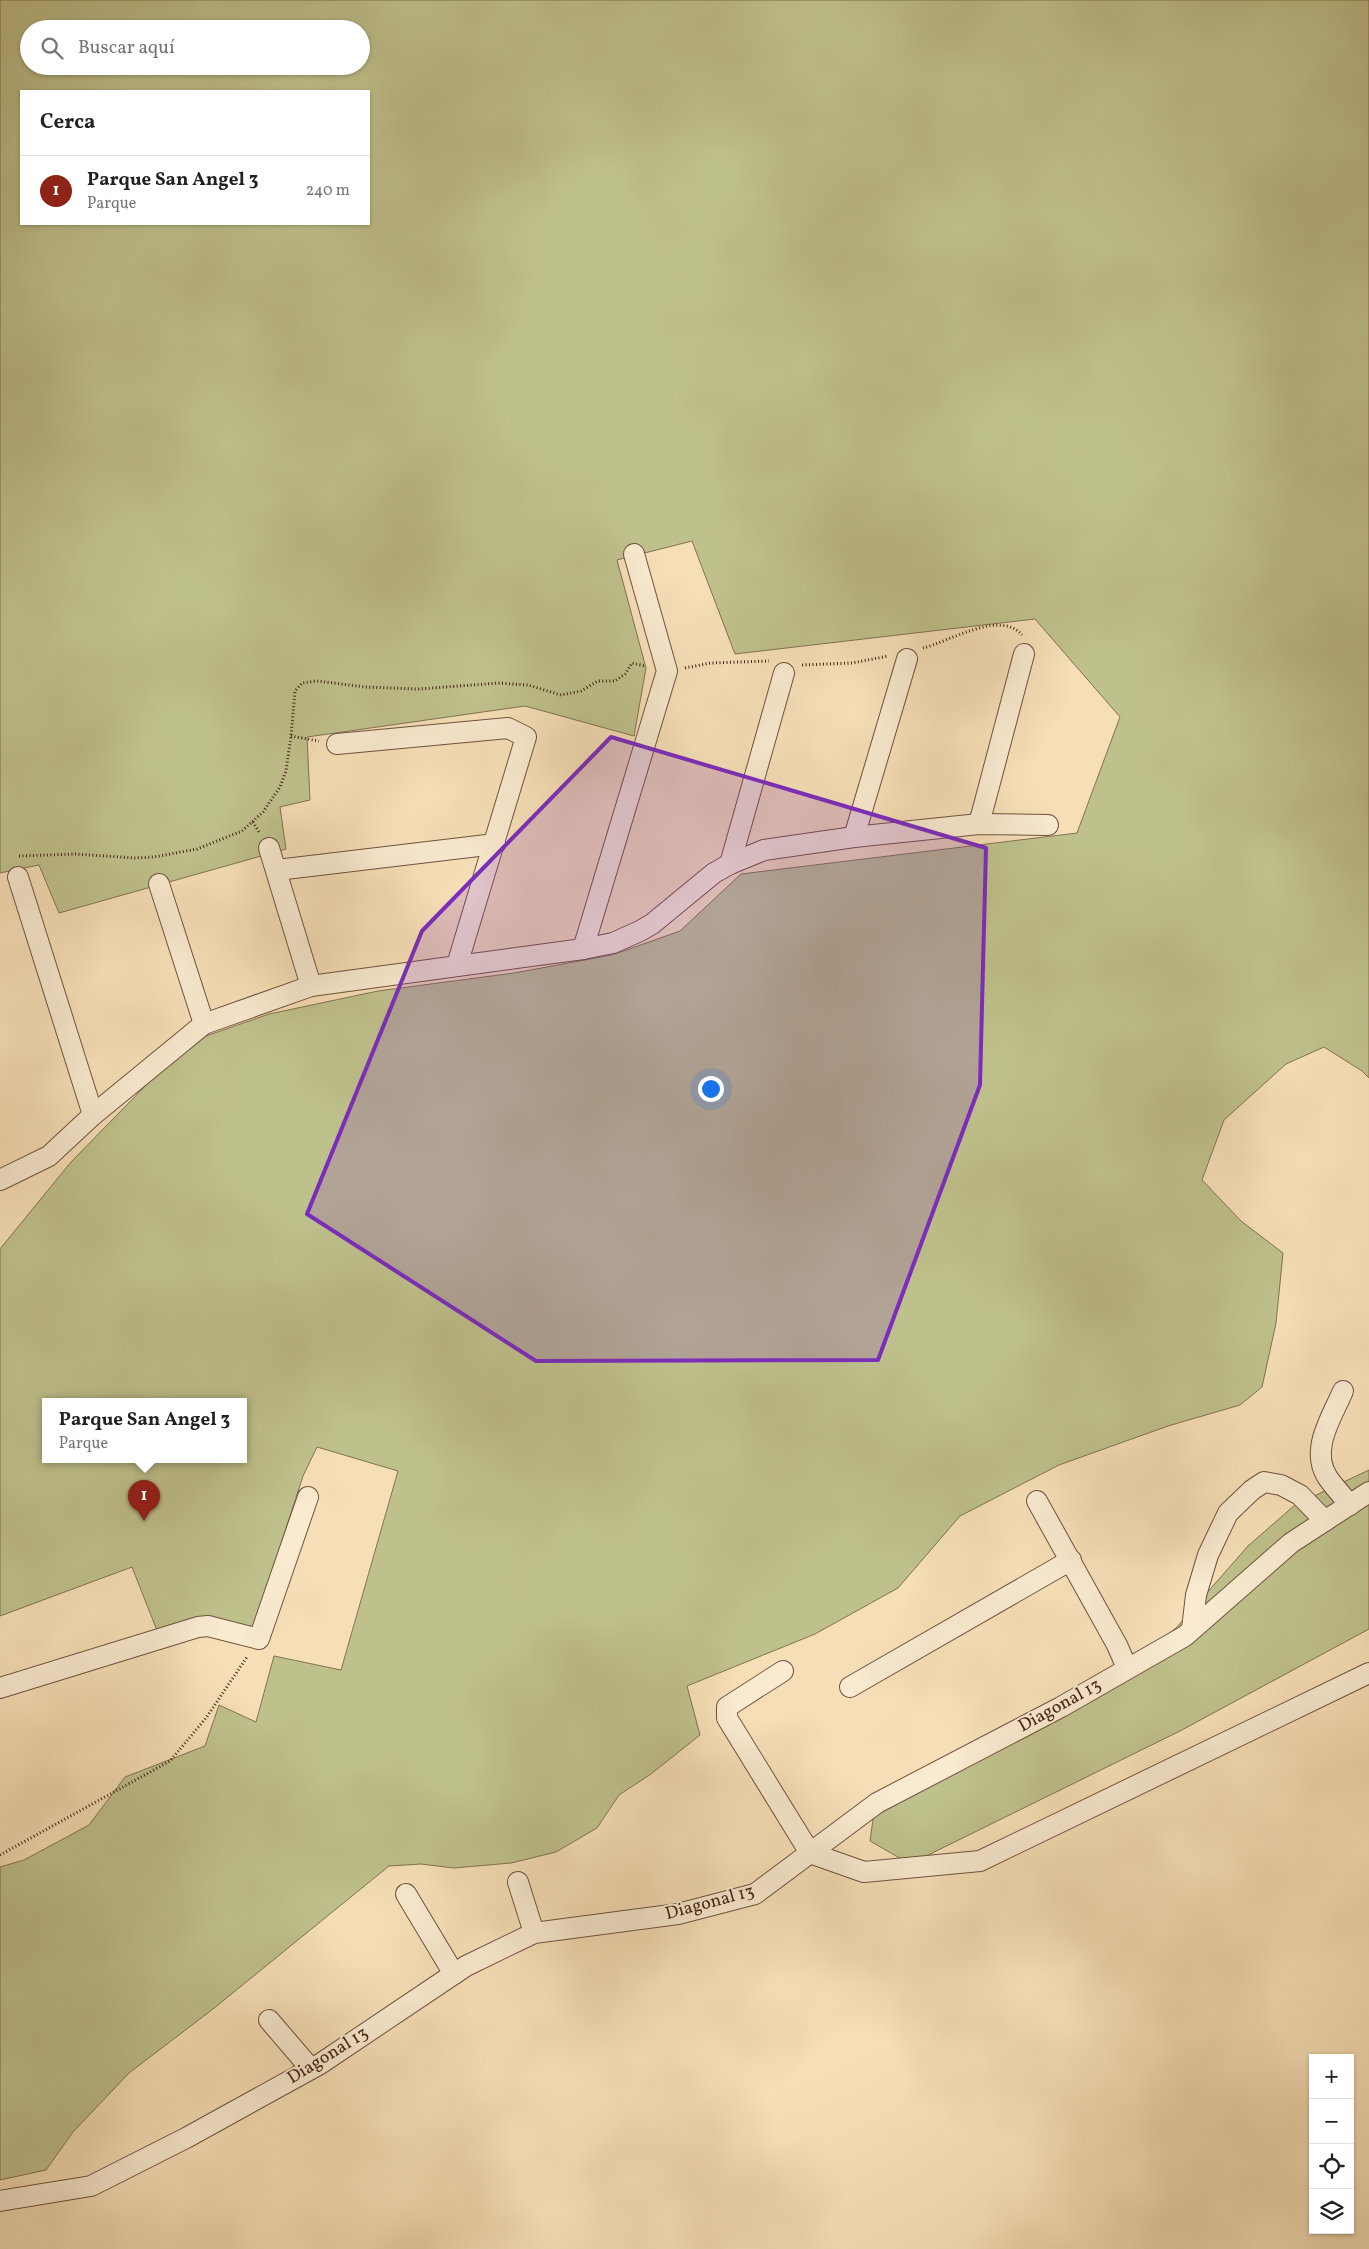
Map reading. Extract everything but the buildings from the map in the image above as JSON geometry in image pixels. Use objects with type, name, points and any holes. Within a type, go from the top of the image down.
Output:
[{"type":"street","points":[[583,949],[667,671],[634,554]]},
{"type":"street","points":[[979,824],[1024,654]]},
{"type":"street","points":[[854,837],[905,655]]},
{"type":"street","points":[[730,864],[785,666]]},
{"type":"street","points":[[337,744],[508,728],[526,737],[457,965]]},
{"type":"street","points":[[0,1180],[49,1156],[93,1115],[204,1024],[311,986],[583,949],[613,942],[652,924],[700,883],[730,864],[764,850],[782,846],[979,824],[1048,825]]},
{"type":"street","points":[[277,870],[495,844]]},
{"type":"street","points":[[269,848],[311,986]]},
{"type":"street","points":[[18,877],[93,1115]]},
{"type":"street","points":[[159,884],[204,1024]]},
{"type":"street","points":[[1343,1391],[1324,1433],[1319,1455],[1327,1476],[1350,1504]]},
{"type":"street","points":[[1192,1629],[1196,1595],[1208,1555],[1228,1513],[1252,1490],[1264,1482],[1281,1485],[1300,1495],[1325,1521]]},
{"type":"street","name":"Diagonal 13","points":[[0,2202],[91,2186],[186,2138],[311,2068],[466,1966],[534,1933],[678,1914],[755,1894],[877,1803],[1061,1707],[1185,1636],[1291,1543],[1369,1492]]},
{"type":"street","points":[[0,1688],[198,1627],[208,1626],[259,1639],[308,1497]]},
{"type":"street","points":[[1037,1501],[1117,1645],[1127,1668]]},
{"type":"street","points":[[850,1687],[1071,1560]]},
{"type":"street","points":[[783,1671],[727,1707],[727,1718],[810,1853],[864,1872],[980,1861],[1369,1672]]},
{"type":"street","points":[[518,1882],[534,1933]]},
{"type":"street","points":[[406,1894],[454,1974]]},
{"type":"street","points":[[269,2020],[311,2068]]},
{"type":"path","points":[[667,671],[711,663],[785,666],[852,663],[905,655],[935,646],[988,624],[1014,629],[1019,632],[1025,642],[1024,654]]},
{"type":"path","points":[[291,736],[337,744]]},
{"type":"path","points":[[0,1855],[170,1761],[206,1718],[259,1639]]},
{"type":"highlighted area","points":[[611,737],[986,848],[980,1085],[878,1360],[536,1361],[307,1214],[422,931]]},
{"type":"green space","points":[[0,0],[1369,0],[1369,1078],[1362,1071],[1324,1047],[1286,1064],[1224,1120],[1202,1180],[1241,1221],[1283,1253],[1276,1323],[1262,1387],[1240,1405],[1168,1426],[1059,1465],[960,1516],[898,1588],[815,1634],[687,1686],[700,1735],[651,1774],[619,1795],[597,1828],[556,1852],[511,1863],[454,1868],[421,1864],[389,1866],[213,2009],[129,2073],[73,2132],[46,2170],[0,2180],[0,1867],[24,1860],[89,1825],[125,1777],[205,1746],[219,1705],[256,1722],[274,1656],[341,1670],[398,1471],[317,1447],[303,1476],[253,1630],[158,1633],[132,1567],[0,1616],[0,1249],[71,1162],[155,1076],[206,1036],[269,1014],[378,991],[514,973],[612,955],[680,931],[741,874],[1077,833],[1120,717],[1035,619],[735,654],[692,541],[617,560],[646,668],[634,736],[525,706],[307,737],[310,800],[280,807],[286,849],[59,913],[39,865],[0,873]]},
{"type":"green space","points":[[1369,1470],[1369,1629],[1180,1731],[910,1864],[870,1841],[875,1805],[1118,1672],[1176,1628],[1248,1546],[1295,1505]]},
{"type":"place","name":"Parque San Angel 3","points":[[144,1521]]}]
